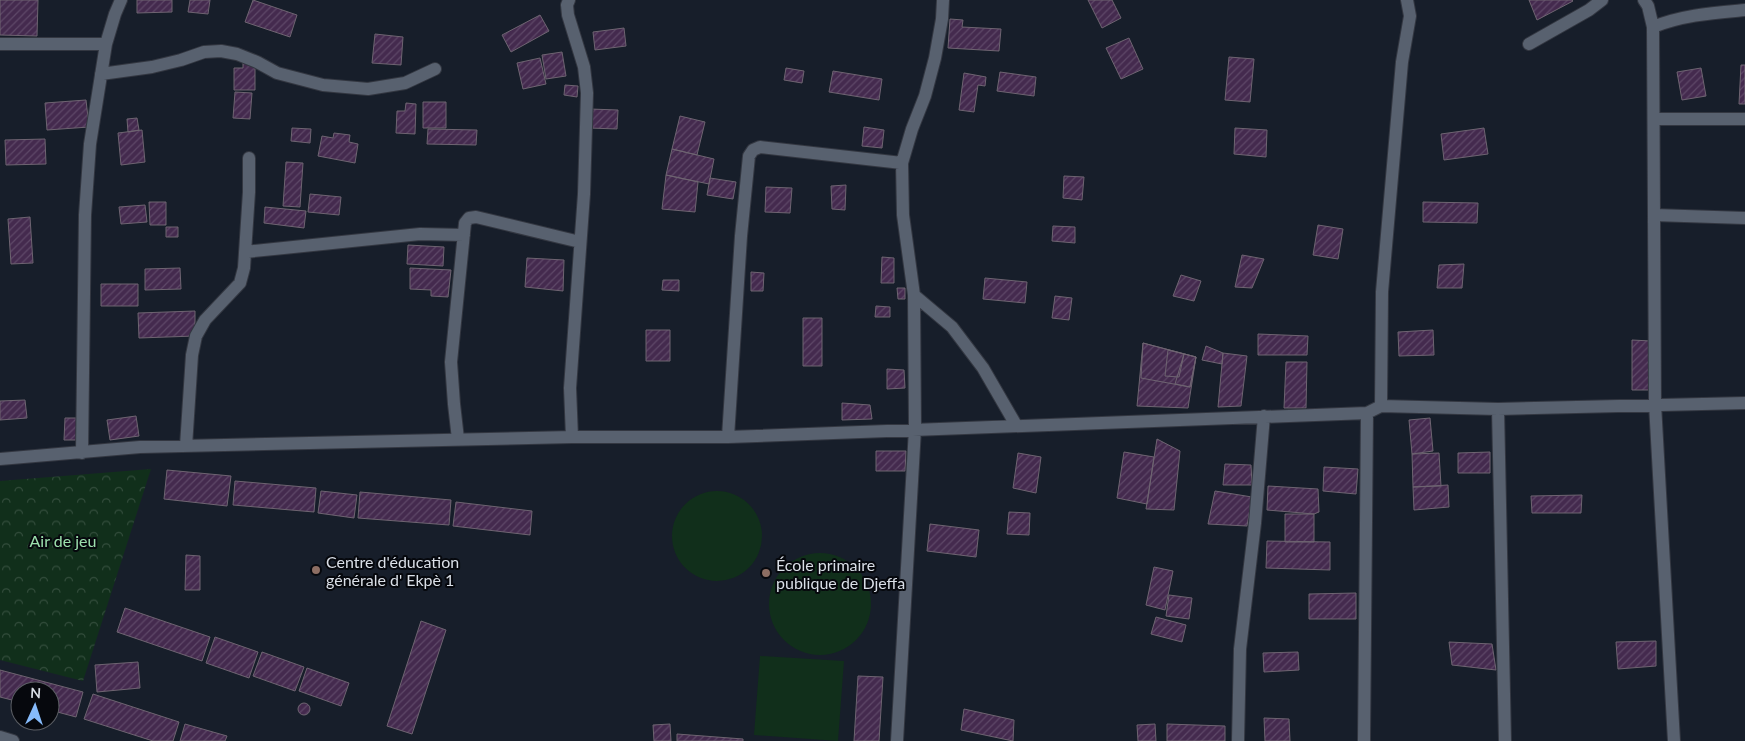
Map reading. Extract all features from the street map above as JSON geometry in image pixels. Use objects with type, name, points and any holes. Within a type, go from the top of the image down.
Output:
[{"type":"street","points":[[82,453],[85,215],[90,144],[106,44],[121,0]]},
{"type":"street","points":[[569,0],[567,5],[568,15],[584,67],[587,94],[580,242],[570,388],[572,437]]},
{"type":"street","points":[[897,741],[915,429],[914,295],[904,215],[902,162],[912,129],[926,96],[942,19],[943,0]]},
{"type":"street","points":[[1381,406],[1382,292],[1402,62],[1410,16],[1407,0]]},
{"type":"street","points":[[1529,44],[1589,10],[1602,0]]},
{"type":"street","points":[[1644,0],[1648,6],[1653,27],[1655,404],[1674,741]]},
{"type":"street","points":[[1653,27],[1673,19],[1700,14],[1745,10]]},
{"type":"street","points":[[0,44],[106,44]]},
{"type":"street","points":[[101,74],[152,67],[204,52],[221,50],[257,62],[277,73],[323,85],[368,89],[405,83],[434,69]]},
{"type":"street","points":[[1654,119],[1745,119]]},
{"type":"street","points":[[728,436],[741,236],[750,156],[753,150],[760,147],[902,162]]},
{"type":"street","points":[[186,446],[192,356],[196,336],[204,320],[240,283],[244,268],[249,158]]},
{"type":"street","points":[[1654,215],[1745,218]]},
{"type":"street","points":[[458,439],[451,362],[465,224],[469,218],[476,217],[580,242]]},
{"type":"street","points":[[245,252],[420,234],[464,235]]},
{"type":"street","points":[[914,295],[952,328],[984,368],[1016,425]]},
{"type":"street","points":[[0,459],[140,447],[458,439],[728,436],[1367,413],[1381,406],[1498,409],[1745,403]]},
{"type":"street","points":[[1498,409],[1505,741]]},
{"type":"street","points":[[1364,741],[1367,413]]},
{"type":"street","points":[[1238,741],[1240,649],[1255,523],[1264,416]]},
{"type":"street","points":[[0,737],[13,741]]},
{"type":"green space","name":"Air de jeu","points":[[151,469],[83,681],[0,660],[0,481]]},
{"type":"green space","points":[[717,491],[734,495],[749,504],[758,519],[762,536],[758,553],[749,568],[734,577],[717,581],[700,577],[685,568],[676,553],[672,536],[676,519],[685,504],[700,495]]},
{"type":"green space","points":[[820,553],[830,554],[849,561],[863,575],[870,594],[870,614],[863,633],[849,647],[830,654],[820,655],[810,654],[791,647],[777,633],[770,614],[769,604],[770,594],[777,575],[791,561],[810,554]]},
{"type":"green space","points":[[760,656],[844,661],[838,741],[754,735]]},
{"type":"building","points":[[0,0],[38,0],[37,36],[0,35]]},
{"type":"building","points":[[137,0],[172,0],[172,12],[137,13]]},
{"type":"building","points":[[190,0],[210,0],[208,14],[188,12]]},
{"type":"building","points":[[253,0],[297,15],[290,37],[245,22]]},
{"type":"building","points":[[1088,0],[1112,0],[1121,18],[1102,28]]},
{"type":"building","points":[[1529,0],[1572,0],[1573,1],[1537,20]]},
{"type":"building","points":[[540,15],[549,31],[511,52],[502,35]]},
{"type":"building","points":[[950,19],[963,20],[962,27],[1001,29],[999,51],[948,48]]},
{"type":"building","points":[[624,28],[626,46],[595,50],[593,32]]},
{"type":"building","points":[[375,34],[403,37],[401,65],[372,63]]},
{"type":"building","points":[[1129,38],[1143,69],[1121,79],[1106,48]]},
{"type":"building","points":[[562,52],[566,76],[546,79],[542,55]]},
{"type":"building","points":[[1229,57],[1254,59],[1250,102],[1225,100]]},
{"type":"building","points":[[540,58],[546,84],[523,89],[517,63]]},
{"type":"building","points":[[243,62],[255,62],[255,90],[234,90],[234,68],[243,68]]},
{"type":"building","points":[[1741,65],[1745,65],[1745,104],[1739,104]]},
{"type":"building","points":[[786,68],[804,71],[802,83],[784,80]]},
{"type":"building","points":[[1701,68],[1706,96],[1682,100],[1677,72]]},
{"type":"building","points":[[833,71],[882,79],[879,100],[829,92]]},
{"type":"building","points":[[1000,72],[1036,77],[1034,96],[997,91]]},
{"type":"building","points":[[964,73],[986,77],[985,86],[978,85],[974,112],[959,110]]},
{"type":"building","points":[[565,85],[578,86],[577,97],[564,95]]},
{"type":"building","points":[[235,92],[252,93],[250,119],[233,118]]},
{"type":"building","points":[[86,100],[89,127],[47,130],[45,103]]},
{"type":"building","points":[[423,102],[446,102],[446,128],[423,128]]},
{"type":"building","points":[[406,103],[416,104],[415,134],[396,133],[397,111],[405,111]]},
{"type":"building","points":[[590,109],[618,110],[617,129],[590,128]]},
{"type":"building","points":[[680,116],[705,122],[697,155],[672,149]]},
{"type":"building","points":[[137,118],[139,130],[128,132],[127,119]]},
{"type":"building","points":[[864,127],[884,130],[882,148],[862,146]]},
{"type":"building","points":[[292,128],[311,129],[310,143],[291,141]]},
{"type":"building","points":[[1235,128],[1267,130],[1266,157],[1234,154]]},
{"type":"building","points":[[1484,128],[1488,154],[1444,160],[1441,134]]},
{"type":"building","points":[[428,129],[477,130],[476,145],[427,144]]},
{"type":"building","points":[[142,130],[145,162],[121,165],[118,133]]},
{"type":"building","points":[[334,133],[350,135],[349,142],[358,144],[355,163],[318,156],[322,136],[333,138]]},
{"type":"building","points":[[45,139],[46,164],[6,165],[5,140]]},
{"type":"building","points":[[672,149],[714,159],[709,184],[666,175]]},
{"type":"building","points":[[286,162],[303,163],[300,207],[283,206]]},
{"type":"building","points":[[666,175],[698,182],[695,212],[662,209]]},
{"type":"building","points":[[1064,176],[1084,177],[1082,200],[1063,198]]},
{"type":"building","points":[[710,178],[736,182],[733,199],[707,195]]},
{"type":"building","points":[[846,185],[845,210],[832,209],[831,186]]},
{"type":"building","points":[[766,187],[792,188],[790,213],[765,212]]},
{"type":"building","points":[[310,194],[341,197],[339,215],[308,212]]},
{"type":"building","points":[[149,202],[166,202],[166,225],[150,225]]},
{"type":"building","points":[[1423,202],[1478,203],[1477,223],[1423,222]]},
{"type":"building","points":[[145,205],[147,222],[121,224],[119,207]]},
{"type":"building","points":[[265,207],[306,211],[304,228],[264,223]]},
{"type":"building","points":[[30,217],[33,263],[11,264],[8,219]]},
{"type":"building","points":[[1318,225],[1343,229],[1338,259],[1313,255]]},
{"type":"building","points":[[1053,226],[1075,227],[1075,243],[1052,241]]},
{"type":"building","points":[[166,227],[178,227],[178,237],[166,237]]},
{"type":"building","points":[[408,245],[444,247],[443,266],[407,264]]},
{"type":"building","points":[[1242,255],[1264,259],[1252,288],[1235,287]]},
{"type":"building","points":[[882,257],[894,258],[894,283],[881,283]]},
{"type":"building","points":[[527,258],[564,260],[563,291],[525,287]]},
{"type":"building","points":[[1464,264],[1462,288],[1437,288],[1439,265]]},
{"type":"building","points":[[180,268],[181,289],[145,290],[145,269]]},
{"type":"building","points":[[410,268],[451,270],[448,297],[431,296],[431,290],[410,289]]},
{"type":"building","points":[[751,272],[764,273],[763,291],[751,291]]},
{"type":"building","points":[[1181,275],[1201,281],[1194,301],[1173,296]]},
{"type":"building","points":[[985,278],[1027,282],[1025,303],[983,299]]},
{"type":"building","points":[[663,280],[679,280],[679,291],[662,290]]},
{"type":"building","points":[[101,284],[138,284],[138,306],[101,306]]},
{"type":"building","points":[[897,288],[905,288],[905,299],[898,299]]},
{"type":"building","points":[[1055,296],[1072,298],[1069,320],[1052,318]]},
{"type":"building","points":[[876,306],[890,307],[890,317],[875,317]]},
{"type":"building","points":[[195,311],[195,336],[139,338],[138,313]]},
{"type":"building","points":[[803,318],[822,318],[822,366],[803,366]]},
{"type":"building","points":[[646,330],[670,330],[670,361],[646,361]]},
{"type":"building","points":[[1433,330],[1434,355],[1399,356],[1398,332]]},
{"type":"building","points":[[1258,334],[1308,336],[1307,355],[1258,355]]},
{"type":"building","points":[[1632,340],[1651,341],[1651,390],[1632,390]]},
{"type":"building","points":[[1143,343],[1196,357],[1188,408],[1137,406]]},
{"type":"building","points":[[1143,343],[1196,357],[1190,387],[1141,378]]},
{"type":"building","points":[[1206,346],[1223,353],[1222,364],[1202,360]]},
{"type":"building","points":[[1168,350],[1184,354],[1179,377],[1165,376]]},
{"type":"building","points":[[1223,353],[1247,356],[1241,406],[1218,407]]},
{"type":"building","points":[[1184,354],[1196,357],[1190,387],[1175,384]]},
{"type":"building","points":[[1286,362],[1307,362],[1306,408],[1284,408]]},
{"type":"building","points":[[887,369],[904,370],[905,388],[887,389]]},
{"type":"building","points":[[25,400],[27,418],[0,420],[0,401]]},
{"type":"building","points":[[842,403],[870,405],[872,419],[842,420]]},
{"type":"building","points":[[136,416],[139,436],[110,440],[107,420]]},
{"type":"building","points":[[65,418],[77,418],[76,440],[64,440]]},
{"type":"building","points":[[1430,418],[1433,451],[1412,454],[1409,420]]},
{"type":"building","points":[[1157,439],[1180,451],[1174,510],[1146,509]]},
{"type":"building","points":[[876,451],[906,451],[905,471],[876,471]]},
{"type":"building","points":[[1124,452],[1154,457],[1147,504],[1117,498]]},
{"type":"building","points":[[1490,452],[1490,473],[1458,473],[1458,453]]},
{"type":"building","points":[[1018,453],[1041,457],[1036,493],[1013,488]]},
{"type":"building","points":[[1439,453],[1441,486],[1413,487],[1412,454]]},
{"type":"building","points":[[1225,464],[1251,465],[1252,485],[1223,485]]},
{"type":"building","points":[[1324,467],[1358,469],[1356,494],[1323,491]]},
{"type":"building","points":[[167,470],[231,476],[227,506],[164,499]]},
{"type":"building","points":[[235,481],[316,488],[314,512],[233,505]]},
{"type":"building","points":[[1448,485],[1449,507],[1414,510],[1413,487]]},
{"type":"building","points":[[1268,486],[1318,489],[1319,512],[1314,514],[1267,510]]},
{"type":"building","points":[[321,491],[357,495],[354,518],[318,513]]},
{"type":"building","points":[[1215,491],[1252,497],[1247,526],[1208,524]]},
{"type":"building","points":[[360,492],[451,500],[449,525],[358,518]]},
{"type":"building","points":[[1582,495],[1581,513],[1532,513],[1531,496]]},
{"type":"building","points":[[456,502],[532,511],[530,535],[453,526]]},
{"type":"building","points":[[1009,512],[1030,513],[1029,535],[1007,534]]},
{"type":"building","points":[[1285,514],[1314,514],[1314,542],[1285,542]]},
{"type":"building","points":[[930,524],[979,530],[976,557],[927,551]]},
{"type":"building","points":[[1267,541],[1330,542],[1330,570],[1266,568]]},
{"type":"building","points":[[186,555],[200,556],[200,590],[185,590]]},
{"type":"building","points":[[1154,567],[1173,571],[1165,610],[1146,605]]},
{"type":"building","points":[[1356,593],[1356,619],[1309,619],[1309,594]]},
{"type":"building","points":[[1169,595],[1192,598],[1189,619],[1166,616]]},
{"type":"building","points":[[125,608],[210,637],[202,661],[117,632]]},
{"type":"building","points":[[1156,617],[1186,625],[1182,642],[1151,634]]},
{"type":"building","points":[[421,621],[446,630],[412,734],[387,726]]},
{"type":"building","points":[[215,637],[258,652],[249,678],[206,663]]},
{"type":"building","points":[[1656,641],[1656,666],[1618,669],[1616,642]]},
{"type":"building","points":[[1449,642],[1492,644],[1496,670],[1452,665]]},
{"type":"building","points":[[262,652],[304,667],[295,691],[253,676]]},
{"type":"building","points":[[1298,652],[1299,670],[1264,672],[1263,653]]},
{"type":"building","points":[[138,662],[140,688],[97,692],[95,665]]},
{"type":"building","points":[[307,668],[349,683],[341,706],[299,691]]},
{"type":"building","points":[[0,670],[42,681],[10,681],[10,700],[0,697]]},
{"type":"building","points":[[858,676],[883,677],[879,741],[854,741]]},
{"type":"building","points":[[60,686],[83,692],[76,717],[60,713]]},
{"type":"building","points":[[93,694],[179,722],[173,741],[153,741],[84,719]]},
{"type":"building","points":[[304,703],[310,709],[304,715],[298,709]]},
{"type":"building","points":[[964,709],[1014,720],[1013,741],[961,730]]},
{"type":"building","points":[[1264,718],[1289,719],[1290,741],[1265,741]]},
{"type":"building","points":[[185,724],[227,736],[225,741],[180,741]]},
{"type":"building","points":[[670,724],[671,741],[654,741],[653,725]]},
{"type":"building","points":[[1155,724],[1156,741],[1138,741],[1137,725]]},
{"type":"building","points":[[1167,724],[1225,726],[1225,741],[1167,741]]},
{"type":"building","points":[[677,734],[743,739],[743,741],[677,741]]},
{"type":"place","name":"Centre d'éducation générale d' Ekpè 1","points":[[316,570]]},
{"type":"place","name":"École primaire publique de Djeffa","points":[[766,573]]}]
